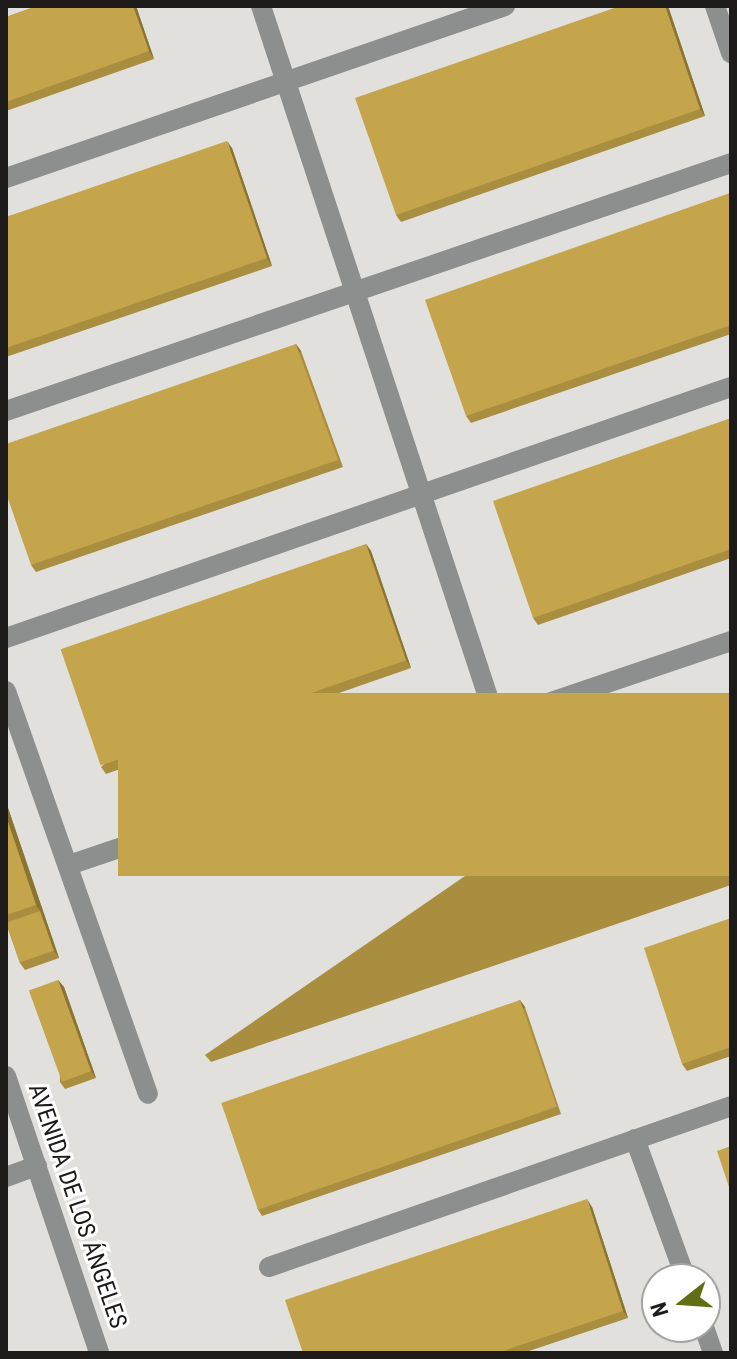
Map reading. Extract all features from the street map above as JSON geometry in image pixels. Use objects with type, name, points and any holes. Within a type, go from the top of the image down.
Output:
[{"type":"street","points":[[261,6],[496,721]]},
{"type":"street","points":[[6,178],[505,6]]},
{"type":"street","points":[[715,6],[731,53]]},
{"type":"street","points":[[6,411],[731,163]]},
{"type":"street","points":[[6,638],[731,387]]},
{"type":"street","points":[[69,865],[731,641]]},
{"type":"street","points":[[6,691],[148,1094]]},
{"type":"street","name":"AVENIDA DE LOS ÁNGELES","points":[[6,1076],[99,1353]]},
{"type":"street","points":[[269,1267],[731,1106]]},
{"type":"street","points":[[635,1139],[680,1263]]},
{"type":"street","points":[[6,1177],[37,1166]]},
{"type":"building","points":[[37,6],[133,6],[149,51],[6,102],[6,17]]},
{"type":"building","points":[[620,6],[665,6],[700,109],[396,215],[355,98]]},
{"type":"building","points":[[227,141],[267,258],[6,348],[6,217]]},
{"type":"building","points":[[730,193],[731,325],[466,416],[425,300]]},
{"type":"building","points":[[296,344],[338,460],[31,565],[6,493],[6,444]]},
{"type":"building","points":[[731,418],[731,549],[533,618],[493,501]]},
{"type":"building","points":[[366,544],[406,660],[101,765],[61,649]]},
{"type":"building","points":[[118,693],[731,693],[731,876],[118,876]]},
{"type":"building","points":[[6,816],[36,905],[6,915]]},
{"type":"building","points":[[40,911],[54,951],[20,962],[6,923]]},
{"type":"building","points":[[731,918],[731,1047],[682,1064],[644,948]]},
{"type":"building","points":[[58,980],[91,1071],[62,1082],[29,991]]},
{"type":"building","points":[[520,1000],[557,1107],[258,1210],[221,1103]]},
{"type":"building","points":[[731,1146],[731,1193],[717,1151]]},
{"type":"building","points":[[587,1199],[623,1311],[497,1353],[303,1353],[285,1300]]}]
